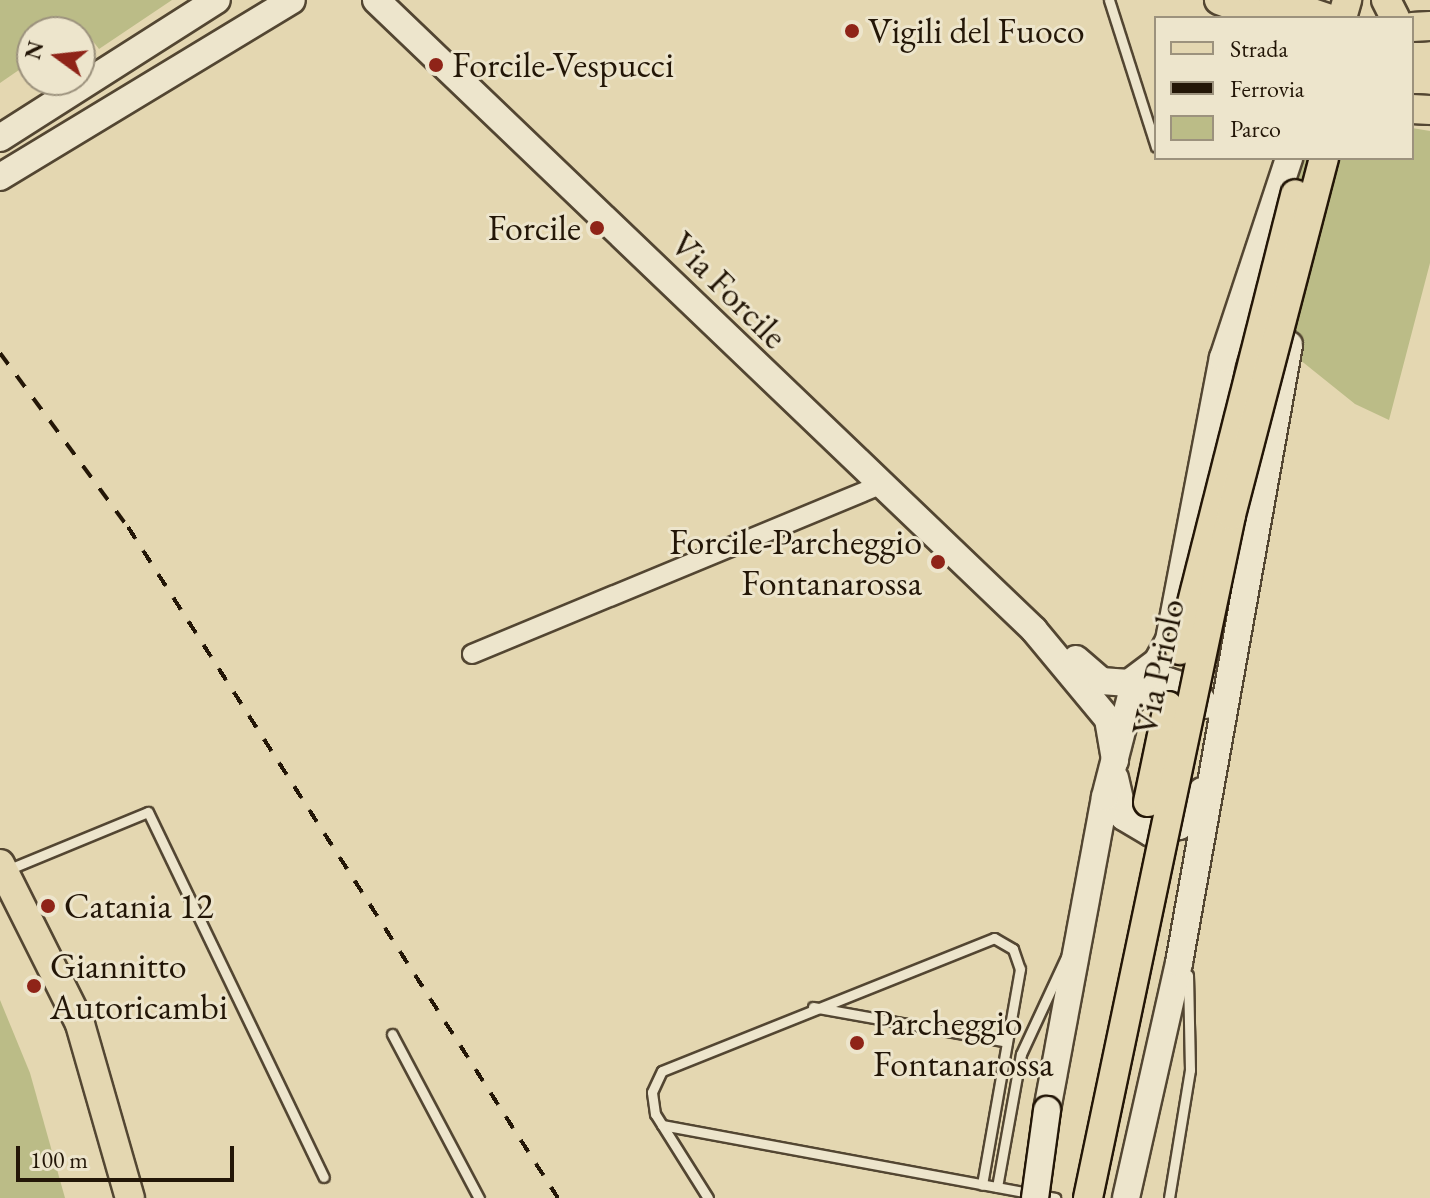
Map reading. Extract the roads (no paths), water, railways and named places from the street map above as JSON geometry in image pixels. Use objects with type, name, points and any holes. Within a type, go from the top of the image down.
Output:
[{"type":"main road","points":[[1219,0],[1263,16]]},
{"type":"main road","points":[[1274,0],[1338,10]]},
{"type":"main road","name":"Via Priolo","points":[[1070,1198],[1203,549],[1304,160]]},
{"type":"main road","name":"Via Priolo","points":[[1088,1198],[1231,515],[1326,160]]},
{"type":"main road","points":[[2,868],[90,1049],[130,1198]]},
{"type":"street","points":[[30,162],[11,146],[8,134],[217,0]]},
{"type":"street","points":[[231,0],[248,26]]},
{"type":"street","points":[[0,177],[30,162],[292,0]]},
{"type":"street","name":"Via Forcile","points":[[376,0],[879,485],[1034,630]]},
{"type":"street","points":[[1023,1196],[1047,1110],[1077,936],[1114,763],[1135,691],[1169,640],[1202,495],[1223,358],[1288,160]]},
{"type":"street","points":[[1126,1198],[1145,1131],[1197,864],[1210,773],[1327,160]]},
{"type":"street","points":[[472,654],[879,485]]},
{"type":"street","points":[[1034,630],[1101,681],[1135,691],[1168,681],[1195,690],[1210,720],[1210,773],[1188,818],[1151,833],[1124,817],[1100,706],[1034,630]]},
{"type":"lane","points":[[1109,0],[1153,130]]},
{"type":"lane","points":[[2,868],[148,812],[324,1177]]},
{"type":"lane","points":[[1169,1198],[1190,1070],[1187,984],[1206,878],[1197,864]]},
{"type":"lane","points":[[997,1187],[1021,1054],[1077,936]]},
{"type":"lane","points":[[708,1198],[651,1103],[662,1071],[812,1007],[994,938],[1019,958],[982,1185]]},
{"type":"lane","points":[[812,1007],[1007,1042]]},
{"type":"lane","points":[[392,1034],[479,1198]]},
{"type":"lane","points":[[662,1125],[997,1187],[1023,1196],[1055,1198]]},
{"type":"railway","points":[[0,353],[128,527],[558,1198]]},
{"type":"place","name":"Vigili del Fuoco","points":[[852,31]]},
{"type":"place","name":"Forcile-Vespucci","points":[[436,65]]},
{"type":"place","name":"Forcile","points":[[597,228]]},
{"type":"place","name":"Forcile-Parcheggio Fontanarossa","points":[[938,562]]},
{"type":"place","name":"Catania 12","points":[[48,906]]},
{"type":"place","name":"Giannitto Autoricambi","points":[[34,986]]},
{"type":"place","name":"Parcheggio Fontanarossa","points":[[857,1043]]}]
